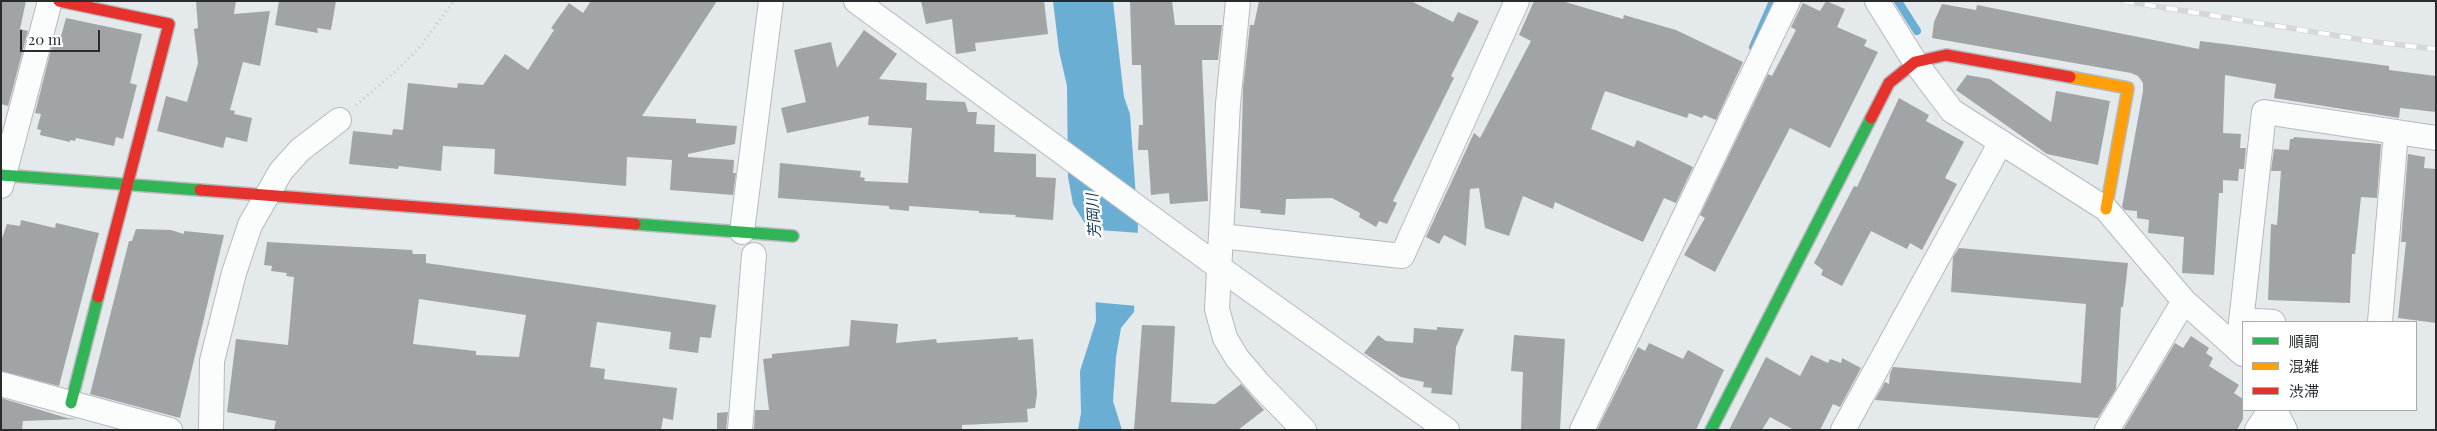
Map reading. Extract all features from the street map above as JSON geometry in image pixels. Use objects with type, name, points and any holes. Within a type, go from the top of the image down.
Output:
[{"type":"street","points":[[50,1],[2,179],[128,185],[793,236]]},
{"type":"street","points":[[59,1],[169,24],[71,403]]},
{"type":"street","points":[[740,430],[754,255],[742,232],[771,1]]},
{"type":"street","points":[[856,1],[1220,268],[1447,430]]},
{"type":"street","points":[[1238,1],[1228,104],[1217,310],[1225,338],[1237,358],[1260,385],[1304,430]]},
{"type":"street","points":[[1221,236],[1402,256],[1517,1]]},
{"type":"street","points":[[1582,430],[1788,1]]},
{"type":"street","points":[[1877,1],[1915,62],[1952,111],[2106,208],[2184,301],[2241,352]]},
{"type":"street","points":[[1711,430],[1889,83],[1915,62],[1946,55],[2128,88],[2106,208]]},
{"type":"street","points":[[2241,352],[2241,320],[2264,112],[2436,138]]},
{"type":"street","points":[[212,430],[212,361],[234,273],[250,225],[281,170],[300,150],[339,120]]},
{"type":"street","points":[[2380,321],[2396,132]]},
{"type":"street","points":[[1843,430],[2001,142]]},
{"type":"street","points":[[2106,430],[2184,301]]},
{"type":"street","points":[[2241,320],[2257,321]]},
{"type":"street","points":[[1,384],[170,430]]},
{"type":"street","points":[[2257,430],[2269,411]]},
{"type":"street","points":[[2276,411],[2285,430]]},
{"type":"path","points":[[339,120],[396,71],[420,47],[454,1]]},
{"type":"water","name":"芳岡川","points":[[1053,1],[1113,1],[1124,97],[1130,114],[1138,226],[1134,312],[1121,328],[1116,357],[1113,401],[1122,430],[1078,430],[1081,413],[1080,371],[1096,321],[1094,238],[1073,204],[1068,177],[1067,86],[1059,51]]},
{"type":"pier","points":[[1085,229],[1140,233],[1137,306],[1093,302],[1092,239]]},
{"type":"building","points":[[1,1],[26,1],[20,29],[28,31],[8,106],[1,104]]},
{"type":"building","points":[[196,1],[236,1],[234,14],[270,11],[260,66],[243,62],[230,110],[235,111],[234,114],[252,118],[247,142],[226,137],[223,148],[157,131],[166,96],[187,102],[198,63],[194,29],[198,28]]},
{"type":"building","points":[[279,1],[336,1],[331,30],[317,28],[318,33],[275,25]]},
{"type":"building","points":[[591,1],[717,1],[642,116],[696,119],[696,123],[737,126],[735,144],[688,154],[688,157],[734,160],[733,173],[736,173],[733,195],[670,190],[672,160],[627,157],[626,186],[494,174],[495,149],[443,146],[441,171],[399,166],[398,169],[349,164],[353,131],[392,135],[393,129],[403,130],[408,83],[457,88],[458,83],[483,85],[505,54],[528,70],[554,30],[551,28],[569,3],[583,13]]},
{"type":"building","points":[[921,1],[1044,1],[1048,34],[975,43],[976,51],[956,54],[952,19],[926,24]]},
{"type":"building","points":[[1130,1],[1172,1],[1175,25],[1222,25],[1218,60],[1202,60],[1208,201],[1170,204],[1169,193],[1151,195],[1148,150],[1138,150],[1139,125],[1143,125],[1141,65],[1132,65]]},
{"type":"building","points":[[1259,1],[1411,1],[1453,22],[1458,12],[1479,21],[1451,76],[1454,78],[1393,201],[1397,203],[1387,224],[1379,221],[1376,227],[1359,217],[1360,213],[1332,198],[1286,199],[1285,215],[1260,213],[1261,210],[1240,208],[1243,88],[1250,25],[1254,25]]},
{"type":"building","points":[[1534,1],[1562,1],[1623,19],[1624,15],[1676,30],[1743,62],[1716,120],[1704,115],[1702,118],[1689,113],[1687,118],[1605,91],[1591,129],[1634,147],[1637,140],[1693,167],[1676,203],[1664,198],[1643,242],[1555,202],[1553,209],[1523,196],[1509,236],[1485,228],[1479,188],[1470,189],[1466,246],[1444,235],[1439,244],[1426,237],[1474,133],[1480,138],[1531,41],[1519,35]]},
{"type":"building","points":[[1826,1],[1845,9],[1837,27],[1867,40],[1864,46],[1878,52],[1830,148],[1790,128],[1715,272],[1684,255],[1705,218],[1700,215],[1768,74],[1772,76],[1796,30],[1791,27],[1803,3],[1820,11]]},
{"type":"building","points":[[1942,4],[1976,10],[1977,5],[2199,49],[2200,41],[2389,66],[2389,70],[2436,76],[2436,112],[2400,108],[2399,118],[2274,98],[2276,84],[2225,75],[2223,133],[2241,134],[2240,148],[2246,148],[2244,169],[2239,169],[2238,181],[2223,180],[2223,193],[2219,193],[2214,275],[2182,273],[2184,237],[2148,233],[2149,220],[2137,218],[2137,211],[2125,210],[2122,207],[2143,91],[2143,83],[2138,76],[2131,73],[1932,38],[1934,22]]},
{"type":"building","points":[[66,18],[142,34],[130,83],[137,85],[123,139],[116,137],[114,146],[76,138],[75,141],[70,140],[70,142],[40,135],[41,130],[37,129],[41,114],[35,113],[54,38],[60,40]]},
{"type":"building","points":[[864,30],[897,54],[879,79],[927,83],[926,100],[965,102],[968,112],[977,112],[976,124],[995,125],[994,152],[1036,154],[1036,177],[1056,178],[1053,220],[979,213],[979,211],[909,206],[909,211],[889,209],[889,206],[778,198],[780,163],[861,171],[860,177],[865,178],[864,181],[908,183],[912,128],[868,125],[869,116],[787,133],[781,108],[806,102],[794,50],[831,42],[837,68]]},
{"type":"building","points":[[1967,75],[1990,79],[2051,122],[2056,91],[2110,101],[2098,165],[2047,154],[1956,90]]},
{"type":"building","points":[[1899,98],[1929,115],[1926,121],[1964,142],[1945,178],[1957,184],[1922,250],[1910,243],[1907,249],[1871,231],[1842,286],[1821,275],[1823,270],[1814,263],[1854,186],[1857,187]]},
{"type":"building","points":[[2294,137],[2381,144],[2377,198],[2361,197],[2355,254],[2352,254],[2350,303],[2268,300],[2271,224],[2277,225],[2281,171],[2271,171],[2274,149],[2289,150],[2290,139]]},
{"type":"building","points":[[2408,154],[2425,157],[2424,168],[2436,169],[2436,323],[2398,318],[2406,242],[2401,242]]},
{"type":"building","points":[[21,220],[55,228],[56,223],[99,233],[59,386],[1,371],[1,241],[7,224],[20,226]]},
{"type":"building","points":[[136,229],[171,230],[184,234],[184,231],[224,235],[180,418],[90,394],[129,241],[132,241]]},
{"type":"building","points":[[267,242],[412,250],[413,254],[426,254],[426,263],[716,305],[711,338],[700,337],[698,353],[669,349],[671,332],[597,322],[590,367],[605,369],[604,379],[677,388],[673,420],[663,418],[661,430],[274,430],[276,421],[227,412],[236,339],[288,345],[294,277],[286,276],[287,273],[271,271],[272,266],[264,265]],"holes":[[[419,299],[526,315],[519,357],[476,355],[476,351],[413,344]]]},
{"type":"building","points":[[1959,248],[2128,263],[2123,307],[2121,307],[2116,389],[2098,418],[1875,400],[1885,382],[1889,384],[1893,367],[2081,383],[2086,304],[1951,292],[1953,257]]},
{"type":"building","points":[[851,320],[898,324],[896,343],[936,339],[937,343],[1018,337],[1018,340],[1033,339],[1037,394],[1035,408],[1027,409],[1028,422],[962,425],[962,430],[754,430],[755,410],[769,410],[763,359],[772,358],[772,354],[849,346]]},
{"type":"building","points":[[1142,325],[1175,326],[1171,402],[1215,404],[1241,384],[1264,410],[1238,430],[1134,430]]},
{"type":"building","points":[[1437,327],[1464,329],[1456,347],[1452,395],[1431,393],[1432,388],[1423,387],[1424,382],[1401,377],[1364,353],[1378,335],[1386,341],[1413,343],[1414,328],[1437,330]]},
{"type":"building","points":[[1514,335],[1565,339],[1560,430],[1521,430],[1523,372],[1511,371]]},
{"type":"building","points":[[2191,336],[2209,348],[2206,353],[2213,358],[2209,366],[2239,385],[2234,393],[2242,398],[2243,419],[2237,430],[2123,430],[2175,343],[2183,348]]},
{"type":"building","points":[[1649,343],[1683,359],[1688,350],[1724,370],[1696,430],[1597,430],[1638,347],[1645,351]]},
{"type":"building","points":[[1811,355],[1828,363],[1830,359],[1841,363],[1842,358],[1861,368],[1840,407],[1833,404],[1820,430],[1794,430],[1770,417],[1762,430],[1729,430],[1766,357],[1800,376]]},
{"type":"building","points":[[1,398],[67,418],[78,419],[23,421],[22,430],[1,430]]},
{"type":"building","points":[[728,412],[726,430],[717,430],[717,413]]},
{"type":"waterway","points":[[1753,47],[1773,1]]},
{"type":"waterway","points":[[1898,1],[1917,31]]},
{"type":"railway","points":[[2123,1],[2376,42],[2436,49]]},
{"type":"traffic: fast","points":[[1711,430],[1871,118]]},
{"type":"traffic: fast","points":[[1,175],[200,190]]},
{"type":"traffic: fast","points":[[635,224],[793,236]]},
{"type":"traffic: fast","points":[[71,403],[98,297]]},
{"type":"traffic: slow","points":[[2070,77],[2128,88],[2106,209]]},
{"type":"traffic: jam","points":[[59,1],[169,24],[98,297]]},
{"type":"traffic: jam","points":[[1871,118],[1889,83],[1915,62],[1946,55],[2070,77]]},
{"type":"traffic: jam","points":[[200,190],[635,224]]}]
